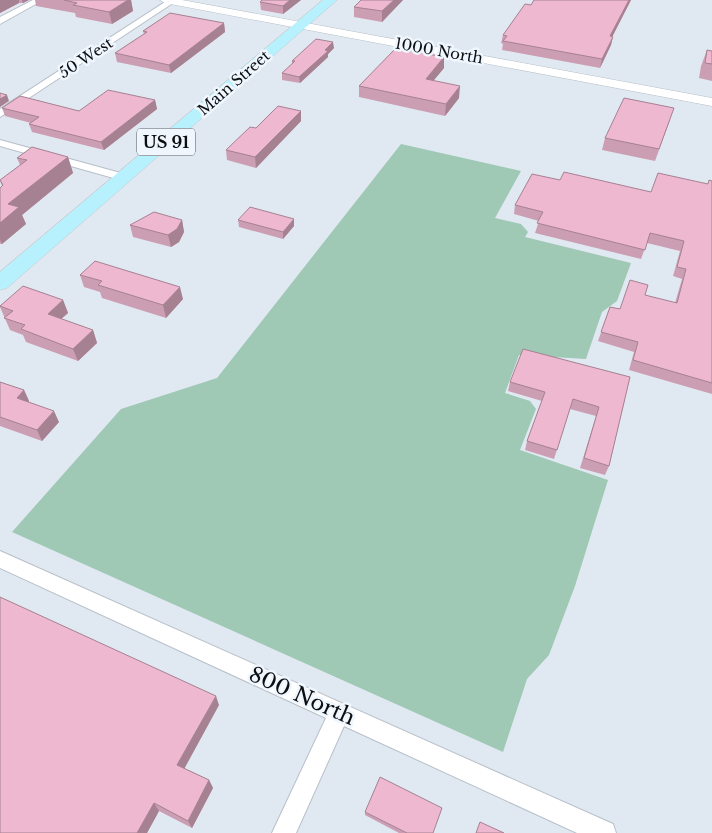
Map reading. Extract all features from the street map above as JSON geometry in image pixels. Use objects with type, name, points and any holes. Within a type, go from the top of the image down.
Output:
[{"type":"main road","name":"Main Street","points":[[0,283],[331,0]]},
{"type":"street","points":[[0,21],[40,0]]},
{"type":"street","name":"1000 North","points":[[169,1],[712,102]]},
{"type":"street","name":"50 West","points":[[0,114],[169,1]]},
{"type":"street","points":[[0,143],[124,177]]},
{"type":"street","name":"800 North","points":[[0,559],[604,833]]},
{"type":"street","points":[[284,833],[339,713]]},
{"type":"green space","points":[[401,144],[521,171],[495,218],[521,224],[528,232],[525,237],[631,263],[617,301],[602,312],[586,359],[519,355],[505,393],[530,401],[536,409],[520,450],[608,480],[575,586],[549,655],[527,679],[503,752],[12,532],[121,409],[217,378]]},
{"type":"building","points":[[64,0],[128,0],[109,12],[73,5],[77,3]]},
{"type":"building","points":[[262,0],[290,0],[283,6],[260,2]]},
{"type":"building","points":[[361,0],[394,0],[382,11],[354,7]]},
{"type":"building","points":[[534,0],[629,0],[610,36],[613,37],[602,59],[503,41],[507,36],[503,35],[525,4],[531,5]]},
{"type":"building","points":[[170,13],[224,23],[169,65],[115,53],[147,32],[143,31]]},
{"type":"building","points":[[316,39],[333,42],[325,50],[328,51],[299,77],[282,73],[295,61],[292,61]]},
{"type":"building","points":[[396,48],[444,57],[426,79],[460,86],[446,104],[359,86]]},
{"type":"building","points":[[707,50],[712,51],[712,64],[705,63]]},
{"type":"building","points":[[108,90],[155,100],[101,142],[29,124],[39,117],[2,108],[20,96],[79,111]]},
{"type":"building","points":[[0,93],[7,95],[0,99]]},
{"type":"building","points":[[624,98],[674,108],[659,149],[605,138]]},
{"type":"building","points":[[278,106],[301,111],[255,157],[226,150],[250,127],[256,128]]},
{"type":"building","points":[[32,147],[68,157],[8,204],[19,207],[0,223],[0,188],[3,185],[0,180],[27,160],[17,158]]},
{"type":"building","points":[[564,172],[651,192],[658,173],[708,184],[709,180],[712,181],[712,383],[633,360],[638,342],[601,332],[610,307],[620,309],[630,280],[648,285],[645,295],[677,303],[686,269],[677,267],[684,241],[650,233],[645,250],[537,223],[543,212],[515,205],[532,174],[560,180]]},
{"type":"building","points":[[250,207],[294,219],[283,232],[238,220]]},
{"type":"building","points":[[154,212],[182,220],[177,229],[168,235],[130,225]]},
{"type":"building","points":[[95,261],[180,287],[163,305],[98,285],[102,281],[80,275]]},
{"type":"building","points":[[23,286],[63,300],[48,314],[93,330],[73,349],[21,329],[25,325],[4,318],[13,311],[0,306]]},
{"type":"building","points":[[523,349],[630,377],[609,466],[584,458],[599,407],[573,399],[557,450],[527,441],[545,392],[510,382]]},
{"type":"building","points":[[0,382],[24,390],[17,398],[54,411],[37,430],[0,417]]},
{"type":"building","points":[[0,597],[216,696],[177,765],[209,780],[188,821],[154,803],[137,833],[0,833]]},
{"type":"building","points":[[380,777],[442,808],[433,833],[407,833],[365,812]]},
{"type":"building","points":[[480,822],[504,833],[476,833]]}]
